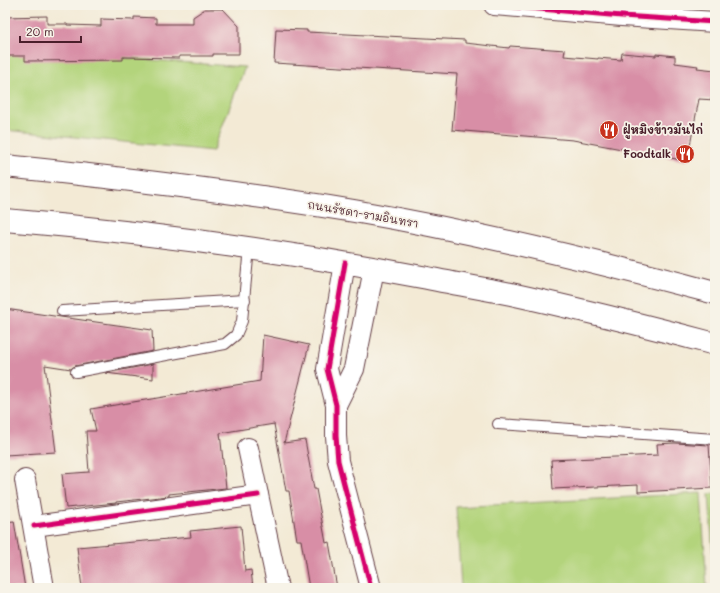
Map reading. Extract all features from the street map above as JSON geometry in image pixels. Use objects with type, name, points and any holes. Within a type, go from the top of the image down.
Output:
[{"type":"main road","name":"ถนนรัชดา-รามอินทรา","points":[[5,166],[113,177],[355,211],[475,234],[589,260],[715,294]]},
{"type":"main road","points":[[5,220],[249,248],[374,268],[509,294],[635,323],[715,344]]},
{"type":"street","points":[[494,5],[622,10],[715,22]]},
{"type":"street","points":[[345,263],[327,370],[336,405],[338,461],[371,588]]},
{"type":"street","points":[[336,405],[354,370],[374,268]]},
{"type":"street","points":[[248,448],[278,588]]},
{"type":"street","points":[[25,480],[44,588]]},
{"type":"street","points":[[34,526],[258,495]]},
{"type":"lane","points":[[76,372],[225,344],[236,335],[242,321],[249,248]]},
{"type":"lane","points":[[62,311],[245,300]]},
{"type":"lane","points":[[498,424],[715,439]]},
{"type":"green space","points":[[5,49],[245,67],[213,151],[5,130]]},
{"type":"green space","points":[[701,493],[707,588],[461,588],[456,507]]},
{"type":"green space","points":[[715,493],[715,588],[709,494]]},
{"type":"building","points":[[205,9],[223,9],[239,26],[239,54],[179,56],[179,58],[123,57],[123,60],[25,61],[25,56],[5,56],[5,17],[47,16],[47,24],[67,25],[101,26],[101,19],[134,20],[134,17],[156,18],[156,24],[193,24],[193,17]]},
{"type":"building","points":[[276,29],[465,40],[465,43],[509,48],[510,46],[565,50],[564,56],[598,59],[621,60],[622,53],[675,56],[675,63],[715,70],[715,100],[699,99],[687,161],[573,140],[452,130],[457,74],[274,63]]},
{"type":"building","points":[[5,309],[152,330],[153,351],[75,366],[71,369],[45,365],[56,452],[5,455]]},
{"type":"building","points":[[263,335],[309,345],[284,443],[305,440],[326,543],[329,542],[337,588],[309,588],[301,540],[297,540],[289,491],[286,491],[274,424],[220,433],[226,488],[169,494],[169,496],[116,503],[66,508],[62,474],[89,472],[86,431],[96,431],[91,409],[260,381]]},
{"type":"building","points":[[153,364],[153,379],[106,373]]},
{"type":"building","points":[[675,443],[709,445],[712,488],[638,492],[638,485],[553,489],[551,460],[658,455],[657,444]]},
{"type":"building","points":[[14,521],[25,588],[5,588],[5,522]]},
{"type":"building","points":[[241,526],[245,571],[251,570],[253,588],[82,588],[77,547],[191,537],[190,531]]},
{"type":"cycle path","points":[[494,5],[715,22]]},
{"type":"cycle path","points":[[345,263],[327,369],[336,405],[338,461],[371,588]]},
{"type":"cycle path","points":[[34,526],[258,495]]},
{"type":"place","name":"ฝู่หมิงข้าวมันไก่","points":[[609,130]]},
{"type":"place","name":"Foodtalk","points":[[685,154]]}]
